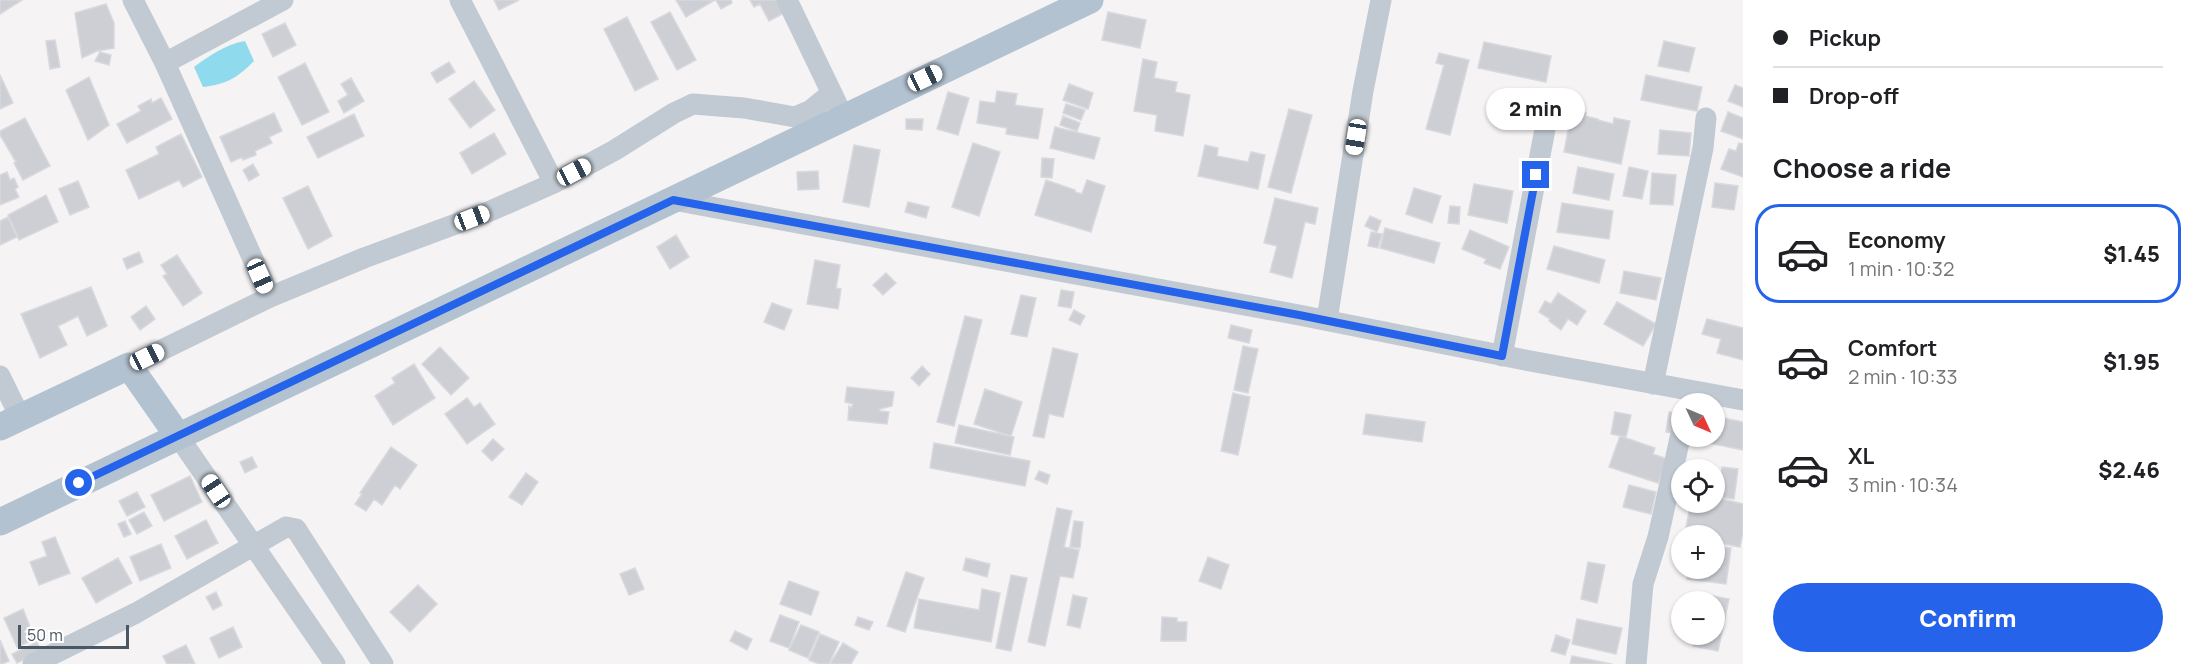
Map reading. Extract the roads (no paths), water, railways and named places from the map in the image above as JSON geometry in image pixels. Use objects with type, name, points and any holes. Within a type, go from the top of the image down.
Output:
[{"type":"main road","points":[[0,522],[673,200],[837,105],[1090,0]]},
{"type":"main road","points":[[10,422],[129,366],[178,436]]},
{"type":"street","points":[[133,0],[165,63],[270,297]]},
{"type":"street","points":[[165,63],[282,0]]},
{"type":"street","points":[[460,0],[554,183]]},
{"type":"street","points":[[129,366],[270,297],[364,258],[488,212],[554,183],[693,104],[744,108],[795,117],[811,110],[837,105],[787,0]]},
{"type":"street","points":[[1327,320],[1363,91],[1381,0]]},
{"type":"street","points":[[1502,356],[1549,108]]},
{"type":"street","points":[[1653,384],[1703,148],[1707,118]]},
{"type":"street","points":[[673,200],[1327,320],[1653,384],[1677,393]]},
{"type":"street","points":[[0,376],[10,422]]},
{"type":"street","points":[[1725,399],[1743,400]]},
{"type":"street","points":[[178,436],[336,664]]},
{"type":"street","points":[[1636,664],[1643,584],[1658,537],[1678,447]]},
{"type":"street","points":[[33,664],[136,613],[286,527],[296,529],[375,648],[383,664]]},
{"type":"water","points":[[245,41],[254,61],[231,79],[203,87],[194,67],[224,48]]}]
